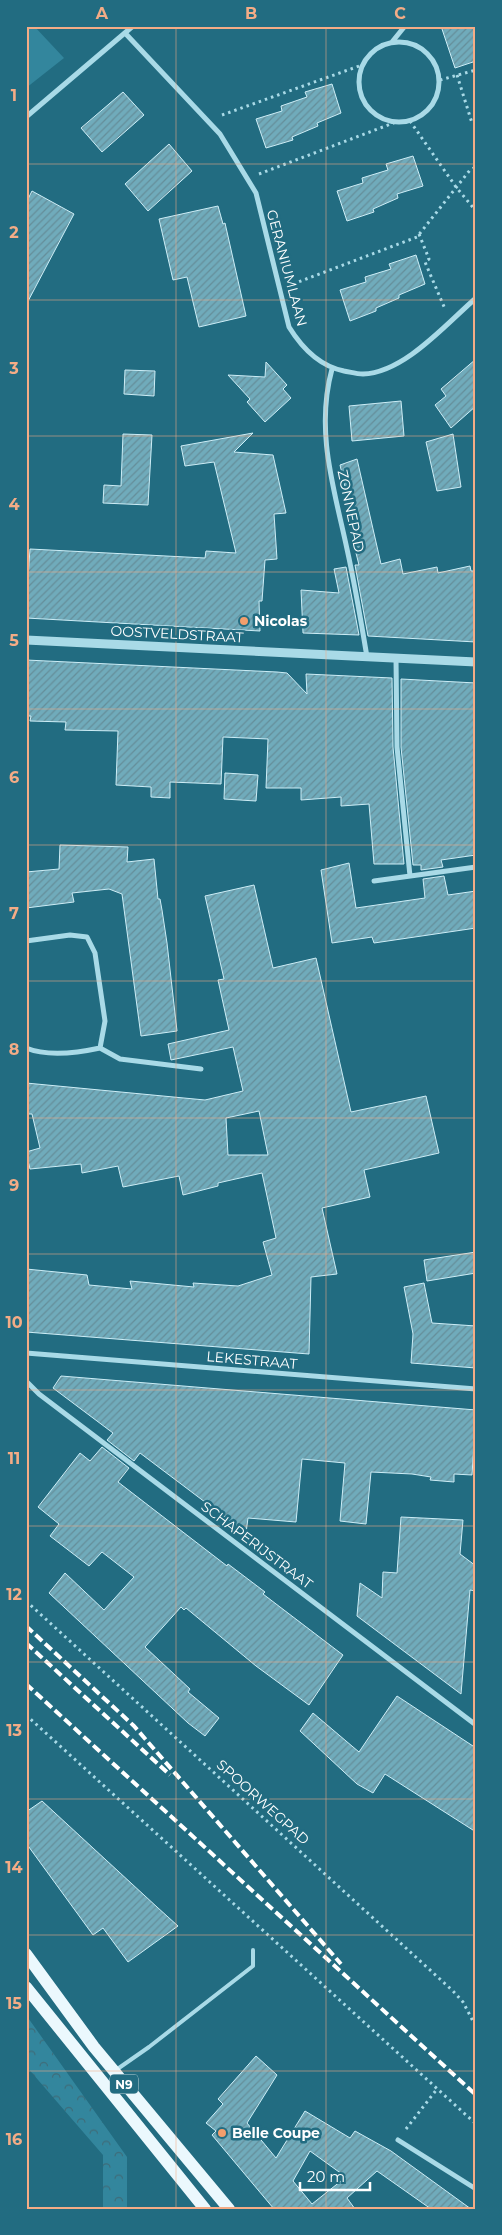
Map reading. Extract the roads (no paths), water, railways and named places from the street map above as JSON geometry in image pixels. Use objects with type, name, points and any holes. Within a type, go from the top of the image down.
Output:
[{"type":"main road","name":"N9","points":[[26,1954],[94,2047],[229,2209]]},
{"type":"main road","name":"N9","points":[[26,1987],[205,2209]]},
{"type":"street","points":[[26,117],[133,26]]},
{"type":"street","points":[[392,42],[406,42],[419,46],[437,66],[440,80],[438,93],[432,106],[422,115],[410,121],[396,122],[384,119],[373,112],[364,102],[360,90],[359,77],[362,65],[370,54],[380,46],[392,42],[405,26]]},
{"type":"street","name":"GERANIUMLAAN","points":[[126,33],[220,134],[256,193],[289,327],[310,355],[332,369],[363,374],[386,370],[408,358],[476,298]]},
{"type":"street","name":"ZONNEPAD","points":[[332,369],[325,398],[325,438],[355,586],[367,657]]},
{"type":"street","name":"OOSTVELDSTRAAT","points":[[26,640],[476,662]]},
{"type":"street","points":[[396,658],[397,747],[410,876]]},
{"type":"street","points":[[374,881],[476,867]]},
{"type":"street","points":[[26,941],[70,935],[87,937],[95,953],[105,1021],[100,1048]]},
{"type":"street","points":[[26,1048],[35,1051],[75,1053],[100,1048],[120,1059],[201,1068]]},
{"type":"street","name":"LEKESTRAAT","points":[[26,1353],[476,1389]]},
{"type":"street","name":"SCHAPERIJSTRAAT","points":[[26,1381],[39,1394],[476,1726]]},
{"type":"street","points":[[398,2140],[476,2189]]},
{"type":"lane","points":[[26,1864],[26,1882]]},
{"type":"lane","points":[[114,2071],[253,1966],[253,1950]]},
{"type":"railway","points":[[26,1626],[134,1726],[341,1964]]},
{"type":"railway","points":[[26,1643],[170,1775]]},
{"type":"railway","points":[[26,1684],[476,2095]]},
{"type":"place","name":"Nicolas","points":[[244,621]]},
{"type":"place","name":"Belle Coupe","points":[[222,2133]]}]
